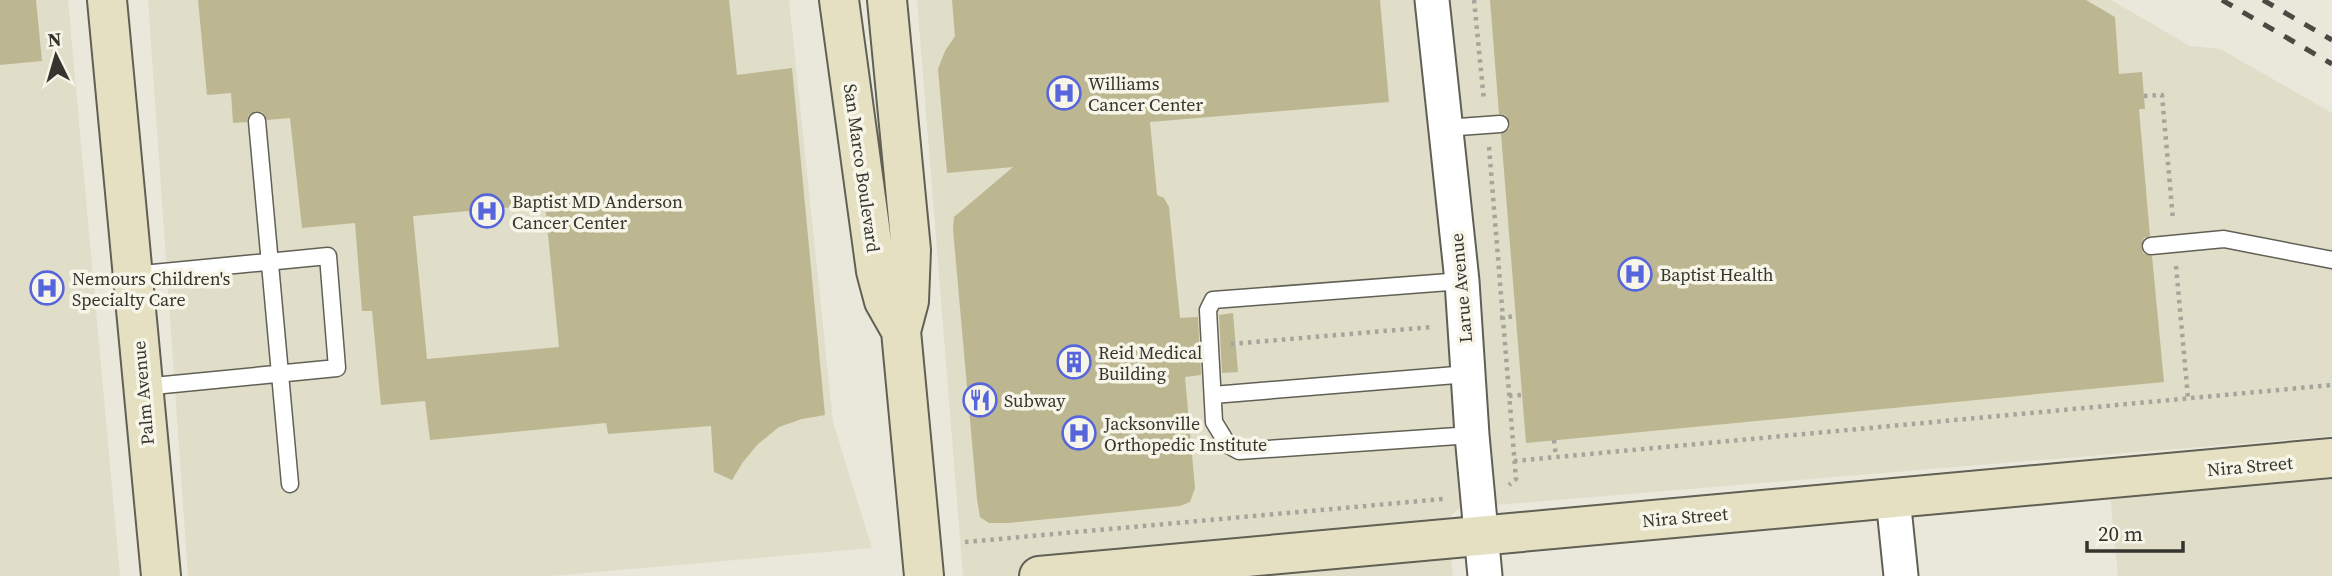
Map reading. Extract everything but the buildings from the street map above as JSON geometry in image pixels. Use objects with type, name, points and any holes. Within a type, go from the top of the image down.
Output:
[{"type":"street","name":"Palm Avenue","points":[[107,0],[160,576]]},
{"type":"street","name":"San Marco Boulevard","points":[[839,0],[876,271],[884,301],[901,331]]},
{"type":"street","name":"San Marco Boulevard","points":[[887,0],[911,250],[909,301],[901,331],[924,576]]},
{"type":"street","name":"Larue Avenue","points":[[1432,0],[1462,281],[1485,576]]},
{"type":"street","name":"Nira Street","points":[[1039,576],[1206,568],[1481,536],[2332,458]]},
{"type":"street","points":[[1893,498],[1901,576]]},
{"type":"lane","points":[[257,121],[290,484]]},
{"type":"lane","points":[[1445,128],[1493,125]]},
{"type":"lane","points":[[2151,246],[2224,239],[2332,260]]},
{"type":"lane","points":[[132,275],[328,256],[337,368],[142,387]]},
{"type":"lane","points":[[1462,281],[1213,300],[1208,310],[1214,422],[1228,445],[1239,451],[1472,435]]},
{"type":"lane","points":[[1213,395],[1468,374]]},
{"type":"path","points":[[1475,0],[1493,125],[1508,396],[1516,479],[1506,488]]},
{"type":"path","points":[[2144,96],[2162,95],[2174,221]]},
{"type":"path","points":[[2176,264],[2188,398]]},
{"type":"path","points":[[1210,346],[1443,326]]},
{"type":"path","points":[[1514,461],[2332,385]]},
{"type":"path","points":[[1508,396],[1522,395]]},
{"type":"path","points":[[1554,440],[1556,457]]},
{"type":"path","points":[[965,542],[1443,499]]},
{"type":"shaded area","name":"Nemours Children's Specialty Care","points":[[0,0],[68,0],[120,576],[0,576]]},
{"type":"shaded area","name":"Baptist MD Anderson Cancer Center","points":[[148,0],[789,0],[833,422],[872,548],[551,576],[188,576]]},
{"type":"shaded area","name":"Baptist Health","points":[[917,0],[2111,0],[2190,46],[2220,49],[2332,113],[2332,436],[1459,508],[1447,520],[1453,576],[963,576]]},
{"type":"shaded area","points":[[2332,441],[2332,576],[2118,576],[2110,494]]},
{"type":"railway","points":[[2222,0],[2332,64]]},
{"type":"railway","points":[[2263,0],[2332,40]]},
{"type":"place","name":"Williams Cancer Center","points":[[1064,93]]},
{"type":"place","name":"Baptist MD Anderson Cancer Center","points":[[487,211]]},
{"type":"place","name":"Baptist Health","points":[[1635,274]]},
{"type":"place","name":"Nemours Children's Specialty Care","points":[[47,288]]},
{"type":"place","name":"Reid Medical Building","points":[[1074,362]]},
{"type":"place","name":"Subway","points":[[980,400]]},
{"type":"place","name":"Jacksonville Orthopedic Institute","points":[[1079,433]]}]
